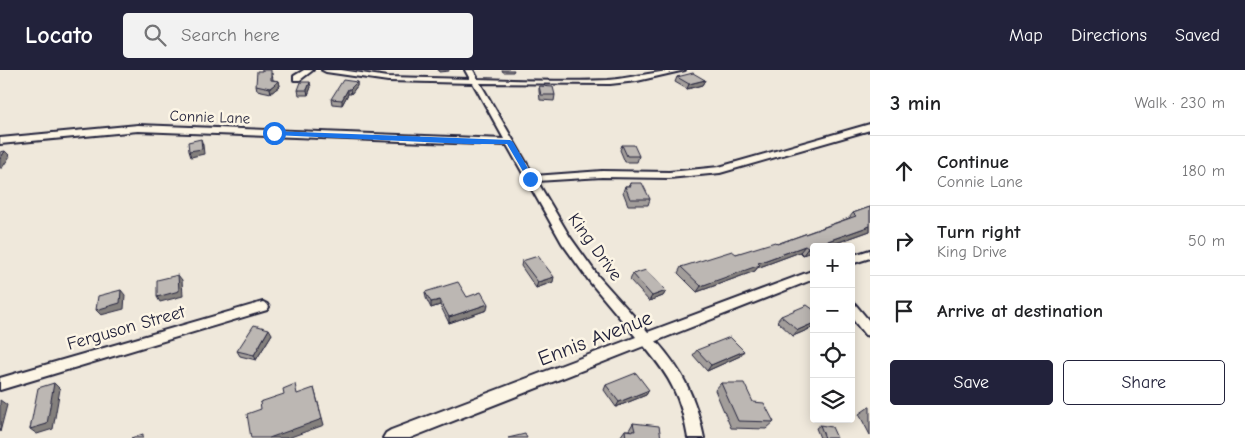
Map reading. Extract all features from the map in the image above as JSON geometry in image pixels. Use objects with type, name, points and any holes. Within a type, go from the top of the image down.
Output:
[{"type":"street","points":[[297,78],[309,70]]},
{"type":"street","points":[[326,70],[372,78],[472,75],[610,82],[637,79],[681,70]]},
{"type":"street","points":[[372,78],[376,70]]},
{"type":"street","name":"King Drive","points":[[472,75],[566,240],[592,276],[668,364],[681,386],[691,412],[696,438]]},
{"type":"street","points":[[530,179],[602,174],[669,175],[720,170],[870,127]]},
{"type":"street","name":"Connie Lane","points":[[0,141],[138,128],[510,142]]},
{"type":"street","points":[[855,259],[870,254]]},
{"type":"street","name":"Ennis Avenue","points":[[391,438],[810,276]]},
{"type":"street","name":"Ferguson Street","points":[[0,384],[263,308]]},
{"type":"street","points":[[855,312],[870,331]]},
{"type":"building","points":[[271,70],[271,80],[279,81],[270,88],[256,85],[257,71]]},
{"type":"building","points":[[693,73],[705,80],[689,84],[677,77]]},
{"type":"building","points":[[343,80],[357,82],[348,89],[342,100],[331,99]]},
{"type":"building","points":[[301,82],[310,82],[307,90],[298,90]]},
{"type":"building","points":[[539,86],[553,87],[555,95],[541,95]]},
{"type":"building","points":[[201,139],[202,149],[189,151],[188,142]]},
{"type":"building","points":[[622,145],[634,145],[639,156],[627,156]]},
{"type":"building","points":[[5,151],[0,159],[0,152]]},
{"type":"building","points":[[630,183],[642,183],[650,199],[630,199],[625,186],[631,186]]},
{"type":"building","points":[[870,207],[870,226],[822,243],[810,243],[810,247],[805,246],[758,263],[760,265],[701,286],[681,267],[732,251],[736,254],[775,242],[777,244],[856,216],[853,213]]},
{"type":"building","points":[[538,256],[554,277],[538,282],[522,261]]},
{"type":"building","points":[[646,270],[666,291],[652,296],[633,274]]},
{"type":"building","points":[[178,275],[179,291],[157,297],[157,280]]},
{"type":"building","points":[[458,282],[467,297],[481,292],[488,304],[449,317],[440,300],[431,302],[425,292]]},
{"type":"building","points":[[121,290],[120,303],[96,310],[98,296]]},
{"type":"building","points":[[807,305],[810,307],[810,325],[798,330],[781,316]]},
{"type":"building","points":[[254,325],[269,329],[254,355],[237,351]]},
{"type":"building","points":[[730,337],[744,351],[711,365],[697,350]]},
{"type":"building","points":[[636,373],[649,390],[619,402],[606,385]]},
{"type":"building","points":[[54,383],[47,424],[30,429],[38,388]]},
{"type":"building","points":[[721,383],[744,383],[753,402],[764,403],[774,422],[738,421]]},
{"type":"building","points":[[295,384],[297,394],[314,388],[322,419],[269,438],[251,438],[247,414],[261,409],[260,402],[284,394],[283,389]]},
{"type":"building","points":[[633,423],[659,426],[661,438],[626,438],[625,430],[635,431]]},
{"type":"building","points":[[820,425],[832,427],[837,438],[825,438]]},
{"type":"building","points":[[143,434],[143,438],[131,438]]},
{"type":"building","points":[[525,434],[527,438],[508,438]]},
{"type":"route","points":[[274,133],[467,142],[510,142],[530,179]]}]
